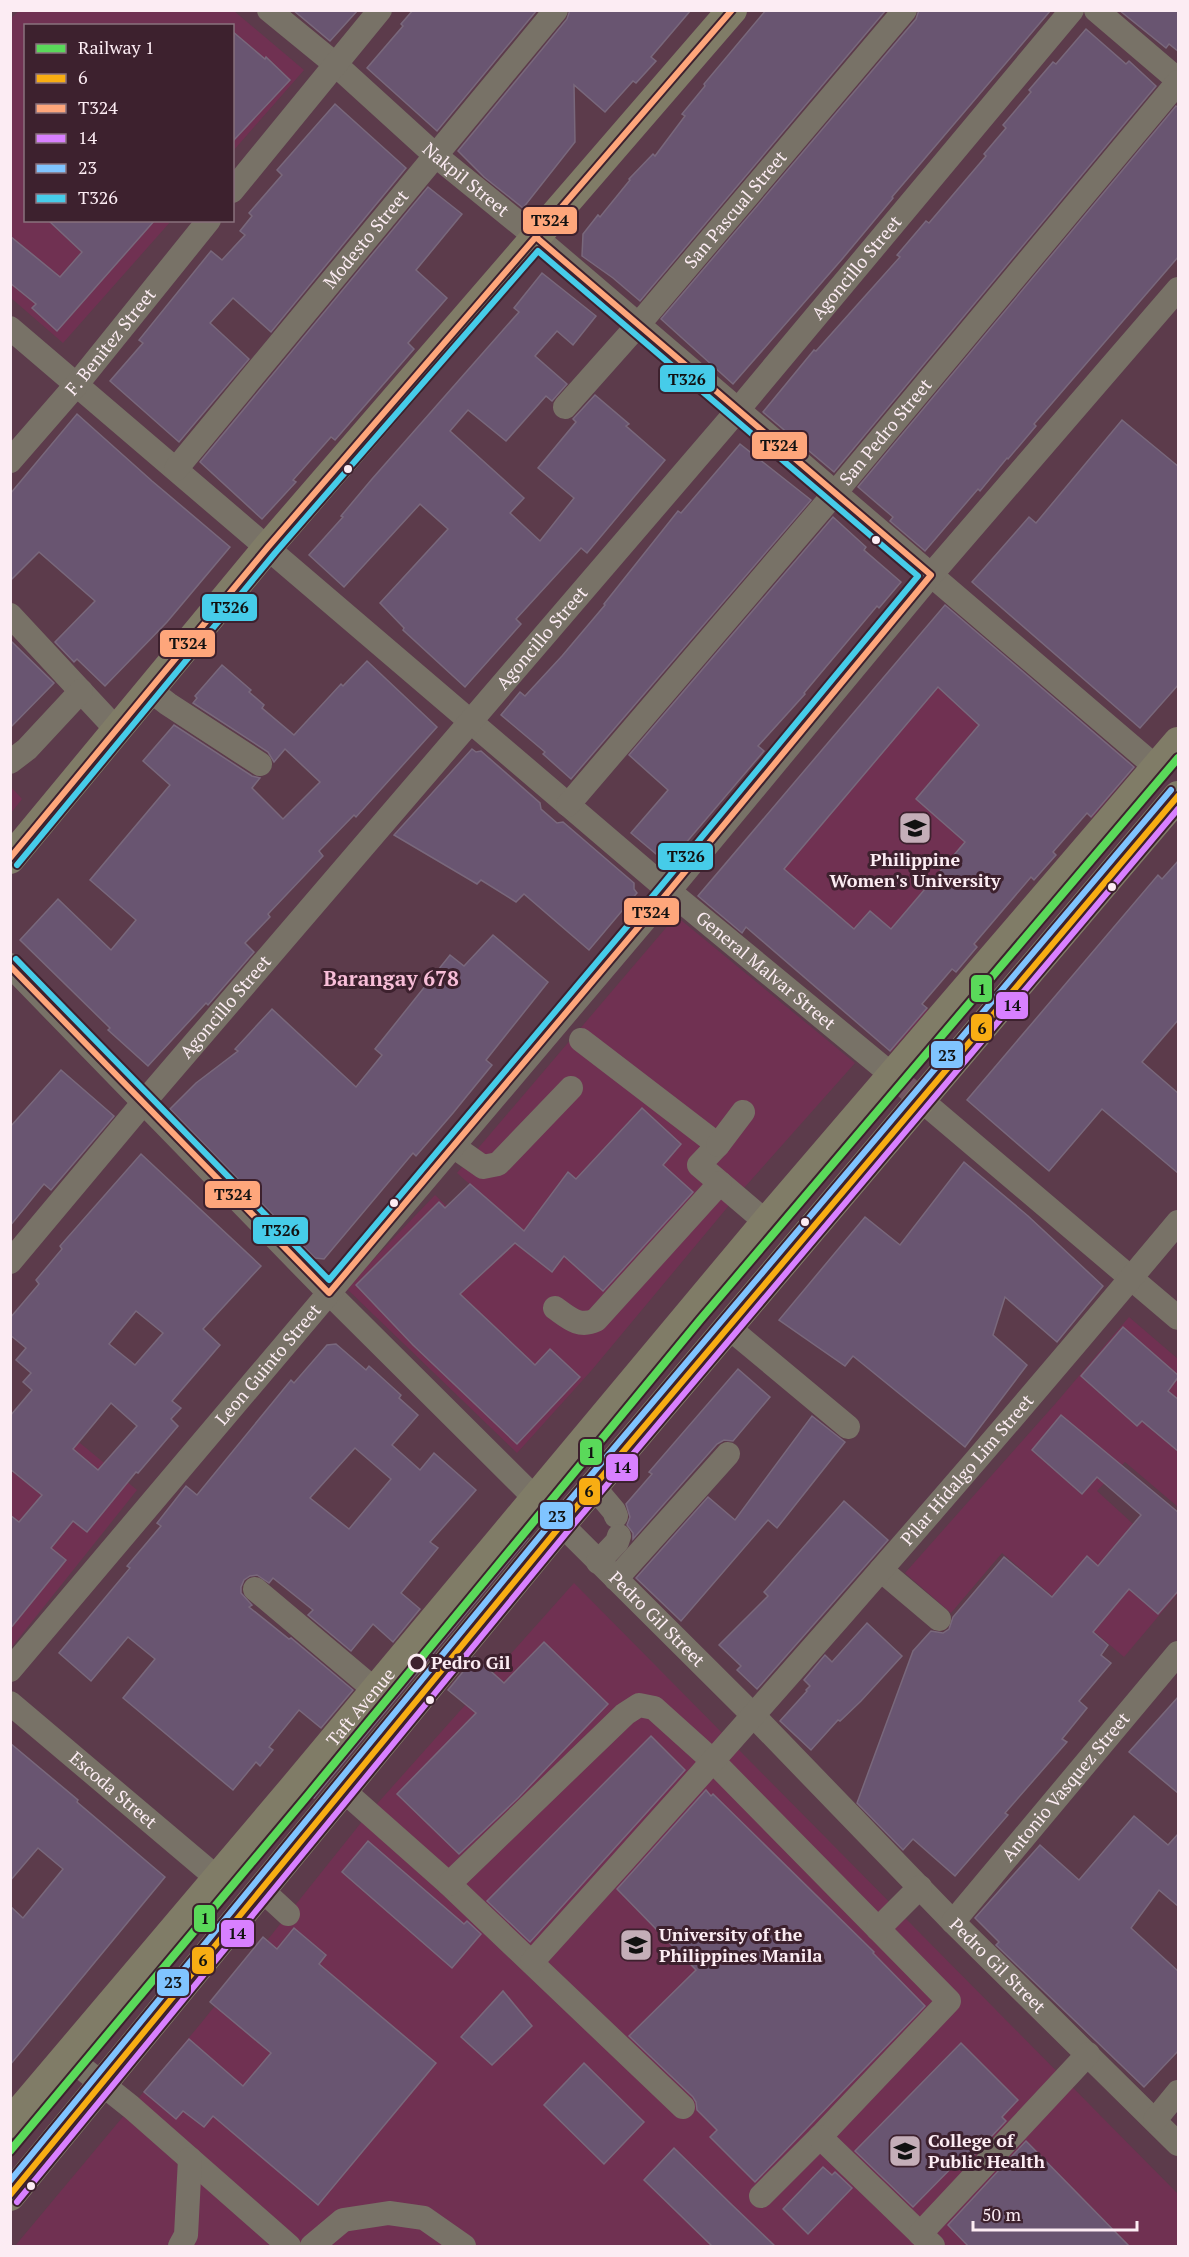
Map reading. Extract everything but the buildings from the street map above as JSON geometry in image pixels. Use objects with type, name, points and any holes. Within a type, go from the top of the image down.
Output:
[{"type":"main road","points":[[15,846],[117,730],[268,548],[732,10]]},
{"type":"main road","name":"Taft Avenue","points":[[10,2123],[766,1222],[1179,742]]},
{"type":"main road","points":[[10,2196],[593,1486],[1179,796]]},
{"type":"street","name":"Nakpil Street","points":[[269,10],[335,64],[435,155],[537,238],[1157,768]]},
{"type":"street","points":[[234,189],[380,10]]},
{"type":"street","name":"Modesto Street","points":[[176,469],[556,10]]},
{"type":"street","name":"San Pascual Street","points":[[565,407],[638,325],[905,10]]},
{"type":"street","name":"Agoncillo Street","points":[[10,1262],[144,1102],[737,411],[1071,10]]},
{"type":"street","points":[[1096,10],[1179,81]]},
{"type":"street","name":"San Pedro Street","points":[[568,805],[835,493],[1179,81]]},
{"type":"street","name":"F. Benitez Street","points":[[10,461],[77,384],[206,222]]},
{"type":"street","name":"Leon Guinto Street","points":[[10,1670],[669,891],[931,575],[1179,289]]},
{"type":"street","name":"General Malvar Street","points":[[10,328],[669,891],[892,1075]]},
{"type":"street","points":[[10,615],[117,730]]},
{"type":"street","points":[[150,690],[260,764]]},
{"type":"street","points":[[10,762],[27,749],[81,691]]},
{"type":"street","name":"Pedro Gil Street","points":[[10,965],[329,1293],[753,1715],[953,1922],[1179,2144]]},
{"type":"street","points":[[581,1040],[718,1145]]},
{"type":"street","points":[[453,1146],[483,1167],[498,1164],[571,1088]]},
{"type":"street","points":[[921,1100],[1179,1318]]},
{"type":"street","points":[[743,1112],[718,1145],[699,1165],[766,1222]]},
{"type":"street","points":[[555,1308],[578,1324],[588,1324],[596,1320],[720,1183]]},
{"type":"street","name":"Pilar Hidalgo Lim Street","points":[[532,1962],[714,1762],[1179,1222]]},
{"type":"street","points":[[729,1327],[848,1427]]},
{"type":"street","points":[[616,1579],[728,1454]]},
{"type":"street","points":[[593,1486],[617,1526],[617,1542],[598,1562]]},
{"type":"street","points":[[881,1570],[939,1618]]},
{"type":"street","points":[[255,1589],[375,1690]]},
{"type":"street","name":"Antonio Vasquez Street","points":[[953,1922],[1179,1653]]},
{"type":"street","name":"Escoda Street","points":[[10,1703],[217,1878]]},
{"type":"street","points":[[449,1884],[625,1714],[639,1705],[654,1708],[714,1762],[948,2001],[761,2196]]},
{"type":"street","points":[[344,1791],[449,1884],[683,2107]]},
{"type":"street","points":[[878,1929],[920,1887]]},
{"type":"street","points":[[262,1890],[288,1914]]},
{"type":"street","points":[[820,2137],[926,2240],[1088,2054]]},
{"type":"street","points":[[67,2056],[103,2084],[289,2247]]},
{"type":"street","points":[[1155,2120],[1179,2092]]},
{"type":"street","points":[[180,2247],[186,2235],[190,2159]]},
{"type":"street","points":[[312,2247],[343,2220],[388,2213],[424,2218],[464,2247]]},
{"type":"shaded area","points":[[19,11],[234,11],[304,70],[234,150],[234,24],[24,24],[24,222],[170,222],[63,343],[11,298],[10,19]]},
{"type":"shaded area","name":"Philippine Women's University","points":[[945,605],[1135,767],[1092,818],[1086,813],[1053,852],[1056,855],[1034,880],[1031,878],[975,943],[977,947],[956,972],[951,969],[922,1004],[928,1010],[891,1052],[703,890]]},
{"type":"shaded area","points":[[11,787],[22,799],[11,813]]},
{"type":"shaded area","points":[[676,916],[855,1063],[736,1197],[591,1371],[517,1453],[346,1288],[435,1195],[487,1244],[508,1218],[457,1173]]},
{"type":"shaded area","points":[[1129,1317],[1178,1359],[1178,1507],[1125,1462],[1097,1491],[1178,1565],[1178,1593],[1124,1657],[1002,1553],[951,1613],[905,1573]]},
{"type":"shaded area","points":[[52,1420],[137,1490],[11,1648],[10,1476]]},
{"type":"shaded area","name":"University of the Philippines Manila","points":[[574,1583],[1178,2194],[1178,2246],[15,2246],[202,2022],[368,1814]]},
{"type":"tunnel","points":[[892,1075],[921,1100]]},
{"type":"rail line","name":"1","points":[[10,2151],[309,1794],[700,1320],[1178,758]]},
{"type":"transit line","name":"T324","points":[[10,858],[268,547],[732,10]]},
{"type":"transit line","name":"T324","points":[[10,966],[329,1293],[669,891],[931,575],[537,238]]},
{"type":"transit line","name":"T326","points":[[16,959],[329,1280],[662,885],[918,576],[538,251],[275,553],[17,865]]},
{"type":"transit line","name":"23","points":[[10,2181],[554,1519],[1171,790]]},
{"type":"transit line","name":"6","points":[[10,2195],[561,1525],[1178,796]]},
{"type":"transit line","name":"14","points":[[17,2202],[568,1531],[1178,809]]},
{"type":"place","name":"Philippine Women's University","points":[[915,828]]},
{"type":"place","name":"Pedro Gil","points":[[417,1663]]},
{"type":"place","name":"University of the Philippines Manila","points":[[636,1945]]},
{"type":"place","name":"College of Public Health","points":[[905,2151]]},
{"type":"district","name":"Barangay 678","points":[[391,979]]}]
